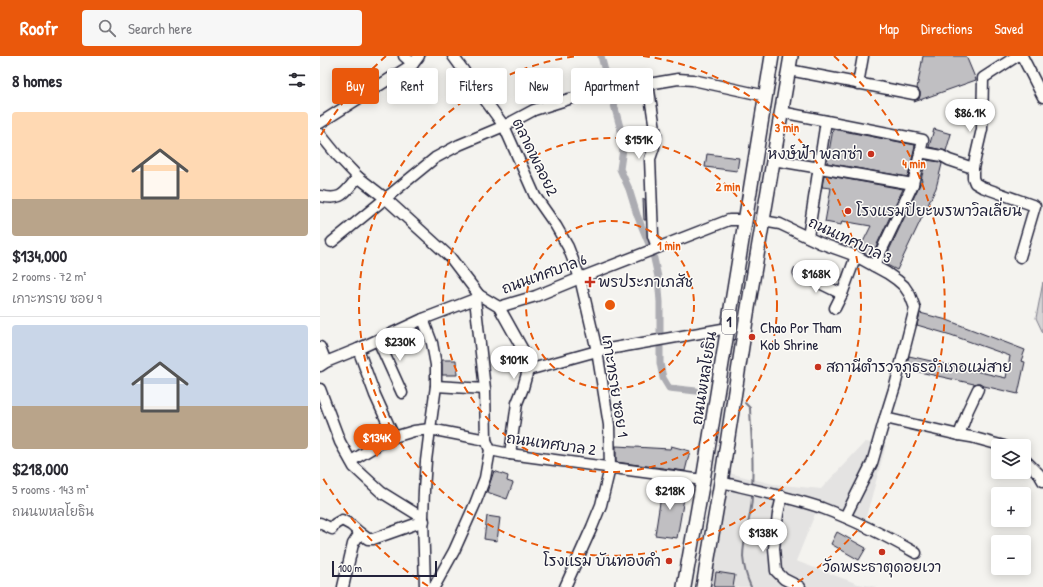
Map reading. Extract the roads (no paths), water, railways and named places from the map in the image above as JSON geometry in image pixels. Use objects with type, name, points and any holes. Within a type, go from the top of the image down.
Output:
[{"type":"main road","name":"ถนนพหลโยธิน","points":[[684,587],[703,480],[772,56]]},
{"type":"main road","name":"1","points":[[703,587],[747,314],[791,56]]},
{"type":"main road","points":[[731,311],[747,314]]},
{"type":"street","points":[[404,56],[416,60]]},
{"type":"street","name":"ตลาดพลอย2","points":[[453,56],[504,126],[535,196],[556,226],[568,247],[580,278]]},
{"type":"street","points":[[858,84],[863,56]]},
{"type":"street","points":[[1017,56],[983,78],[982,129],[973,178],[975,183],[982,187],[1035,206],[1020,257]]},
{"type":"street","points":[[1022,56],[1043,97]]},
{"type":"street","points":[[320,123],[416,60]]},
{"type":"street","points":[[788,70],[914,94]]},
{"type":"street","points":[[653,83],[678,79],[693,80],[766,96]]},
{"type":"street","points":[[332,242],[435,158],[458,145],[504,126],[534,110],[571,99]]},
{"type":"street","points":[[651,104],[656,135],[650,159],[654,236],[657,247]]},
{"type":"street","points":[[781,112],[923,140],[913,184],[874,266]]},
{"type":"street","points":[[808,237],[826,121]]},
{"type":"street","name":"ถนนเทศบาล 6","points":[[320,134],[336,155],[358,177],[385,198],[450,257],[477,297],[499,307],[536,296],[657,247],[729,220],[745,220]]},
{"type":"street","points":[[920,152],[942,156],[949,160],[974,168]]},
{"type":"street","points":[[773,160],[913,184]]},
{"type":"street","points":[[320,196],[335,198],[344,194],[358,177]]},
{"type":"street","name":"ถนนเทศบาล 3","points":[[763,221],[780,224],[820,244],[856,256],[892,277],[904,286],[914,303],[915,308],[895,386],[872,463],[845,517]]},
{"type":"street","points":[[835,308],[842,294],[856,256]]},
{"type":"street","points":[[799,273],[842,294]]},
{"type":"street","name":"เกาะทราย ซอย 1","points":[[565,587],[601,505],[610,468],[609,425],[597,351],[580,278]]},
{"type":"street","points":[[320,347],[323,364],[423,319],[477,297],[488,445],[485,478],[454,551],[430,586]]},
{"type":"street","points":[[499,307],[523,350],[528,370],[517,403],[510,454]]},
{"type":"street","points":[[423,319],[432,343],[436,365],[436,386],[424,490],[423,519],[430,586]]},
{"type":"street","points":[[528,370],[597,351],[728,328]]},
{"type":"street","points":[[378,340],[402,393]]},
{"type":"street","points":[[358,349],[375,395],[394,437]]},
{"type":"street","points":[[436,386],[485,389]]},
{"type":"street","points":[[320,389],[340,442],[354,468],[381,492],[423,519]]},
{"type":"street","points":[[959,435],[968,410],[978,389]]},
{"type":"street","points":[[885,418],[991,442]]},
{"type":"street","points":[[351,461],[394,437],[414,431],[430,429]]},
{"type":"street","name":"ถนนเทศบาล 2","points":[[430,429],[488,445],[510,454],[703,480]]},
{"type":"street","points":[[1031,466],[1039,474],[1043,481]]},
{"type":"street","points":[[721,482],[782,496],[845,517],[916,553]]},
{"type":"street","points":[[782,496],[778,514],[774,548],[776,571],[784,579],[800,587]]},
{"type":"street","points":[[320,523],[332,530],[335,524],[342,520],[370,540],[423,519]]},
{"type":"street","points":[[343,587],[353,544],[360,534]]},
{"type":"waterway","points":[[601,56],[624,142],[620,169],[653,254],[658,277],[660,302],[660,363],[663,378],[669,388],[696,391]]},
{"type":"waterway","points":[[745,403],[750,408],[753,457],[752,486]]},
{"type":"waterway","points":[[751,587],[744,565],[743,549],[751,508],[752,492]]},
{"type":"place","name":"หงษ์ฟ้า พลาซ่า","points":[[871,154]]},
{"type":"place","name":"โรงแรมปิยะพรพาวิลเลี่ยน","points":[[848,211]]},
{"type":"place","name":"พรประภาเภสัช","points":[[590,282]]},
{"type":"place","name":"Chao Por Tham Kob Shrine","points":[[752,337]]},
{"type":"place","name":"สถานีตำรวจภูธรอำเภอแม่สาย","points":[[818,367]]},
{"type":"place","name":"วัดพระธาตุดอยเวา","points":[[882,552]]},
{"type":"place","name":"โรงแรม บันทองคํา","points":[[669,561]]}]
